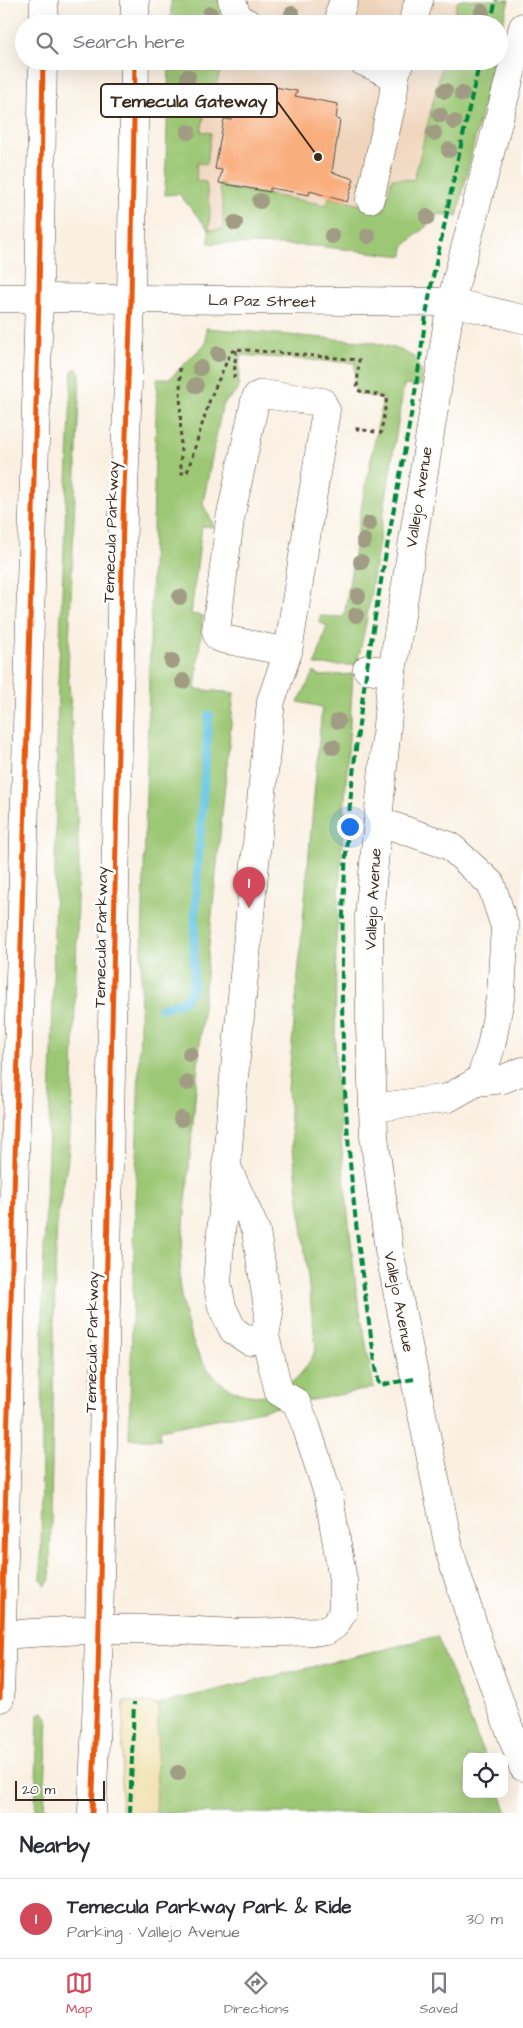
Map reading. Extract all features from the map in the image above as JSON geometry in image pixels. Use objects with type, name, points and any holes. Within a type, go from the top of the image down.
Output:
[{"type":"main road","points":[[44,0],[44,15]]},
{"type":"main road","points":[[135,0],[135,15]]},
{"type":"main road","points":[[232,0],[237,15]]},
{"type":"main road","points":[[340,15],[344,0]]},
{"type":"main road","points":[[415,15],[419,0]]},
{"type":"main road","name":"Vallejo Avenue","points":[[523,27],[450,302],[380,670],[378,821],[369,916],[370,1027],[374,1136],[388,1250],[450,1553],[481,1650],[523,1767]]},
{"type":"main road","points":[[0,1698],[39,298],[43,70]]},
{"type":"main road","name":"Temecula Parkway","points":[[92,1813],[98,1673],[123,536],[132,299],[135,70]]},
{"type":"main road","points":[[370,199],[398,70]]},
{"type":"main road","name":"La Paz Street","points":[[0,298],[450,302],[523,319]]},
{"type":"main road","points":[[265,1336],[249,1340],[233,1330],[220,1299],[217,1282],[226,1164],[271,701],[288,652],[326,410],[322,402],[262,394],[257,396],[255,401],[230,519],[216,631],[218,637],[223,639],[288,652]]},
{"type":"main road","points":[[373,1108],[448,1098],[480,1080],[491,1047],[501,994],[505,927],[491,884],[450,846],[378,821]]},
{"type":"main road","points":[[476,1082],[503,1079],[523,1071]]},
{"type":"main road","points":[[1,1635],[98,1629],[157,1629],[237,1633],[326,1631],[335,1625],[343,1612],[343,1580],[329,1497],[306,1426],[296,1402],[279,1392],[265,1336],[269,1314],[256,1231],[226,1164]]},
{"type":"shaded area","points":[[171,0],[509,0],[505,15],[171,15]]},
{"type":"shaded area","points":[[169,70],[491,70],[457,217],[440,214],[404,246],[403,256],[318,246],[209,243],[209,230],[179,194],[165,195]]},
{"type":"green space","points":[[171,0],[223,0],[224,15],[171,15]]},
{"type":"green space","points":[[458,0],[509,0],[505,15],[454,15]]},
{"type":"green space","points":[[169,70],[221,70],[216,84],[224,87],[215,115],[205,113],[201,131],[211,133],[207,164],[197,163],[196,181],[206,182],[210,210],[209,230],[179,194],[165,195]]},
{"type":"green space","points":[[441,70],[491,70],[457,217],[440,214],[404,246],[403,256],[318,246],[209,243],[209,230],[223,229],[223,208],[219,182],[224,183],[224,187],[327,205],[329,197],[384,211],[392,178],[414,180]]},
{"type":"green space","points":[[206,328],[371,342],[398,349],[414,357],[422,373],[422,385],[404,385],[366,623],[357,665],[315,665],[327,626],[319,622],[320,616],[344,617],[362,504],[383,399],[355,393],[355,363],[240,355],[238,391],[222,407],[203,503],[213,527],[202,526],[191,614],[203,616],[195,689],[234,693],[205,985],[179,1282],[185,1316],[196,1350],[208,1369],[222,1383],[237,1392],[253,1395],[268,1394],[283,1388],[296,1378],[307,1365],[316,1348],[288,1089],[322,707],[298,702],[314,672],[321,676],[353,674],[336,941],[335,1064],[356,1289],[374,1388],[160,1430],[160,1439],[129,1439],[157,379],[169,379],[206,343]]},
{"type":"green space","points":[[76,368],[80,373],[68,670],[75,766],[79,863],[72,1114],[67,1166],[57,1219],[50,1580],[45,1586],[41,1580],[43,1275],[52,1052],[58,682],[72,371]]},
{"type":"green space","points":[[437,1636],[483,1753],[463,1753],[463,1798],[501,1798],[507,1813],[156,1813],[158,1704]]},
{"type":"green space","points":[[43,1712],[48,1717],[44,1813],[35,1813],[38,1715]]},
{"type":"sand","points":[[124,1701],[158,1704],[156,1813],[121,1813]]},
{"type":"building","points":[[269,86],[297,91],[295,96],[338,104],[336,119],[340,120],[332,172],[354,179],[347,202],[310,191],[309,195],[270,188],[270,192],[219,183],[222,170],[215,169],[224,119],[231,120],[234,101],[265,104]]},
{"type":"waterway","points":[[161,1008],[182,1002],[189,995],[193,984],[196,891],[209,715]]},
{"type":"marked path","points":[[492,15],[496,0]]},
{"type":"marked path","points":[[414,1379],[379,1385],[360,1257],[347,1128],[344,1064],[342,934],[345,870],[355,753],[372,636],[415,392],[430,292],[478,70]]},
{"type":"marked path","points":[[130,1813],[134,1702]]},
{"type":"cycle path","points":[[0,1698],[39,298],[43,70]]},
{"type":"cycle path","points":[[92,1813],[98,1673],[123,517],[131,299],[135,70]]},
{"type":"place","name":"Temecula Gateway","points":[[318,157]]},
{"type":"place","name":"Temecula Parkway Park & Ride","points":[[249,908]]}]
